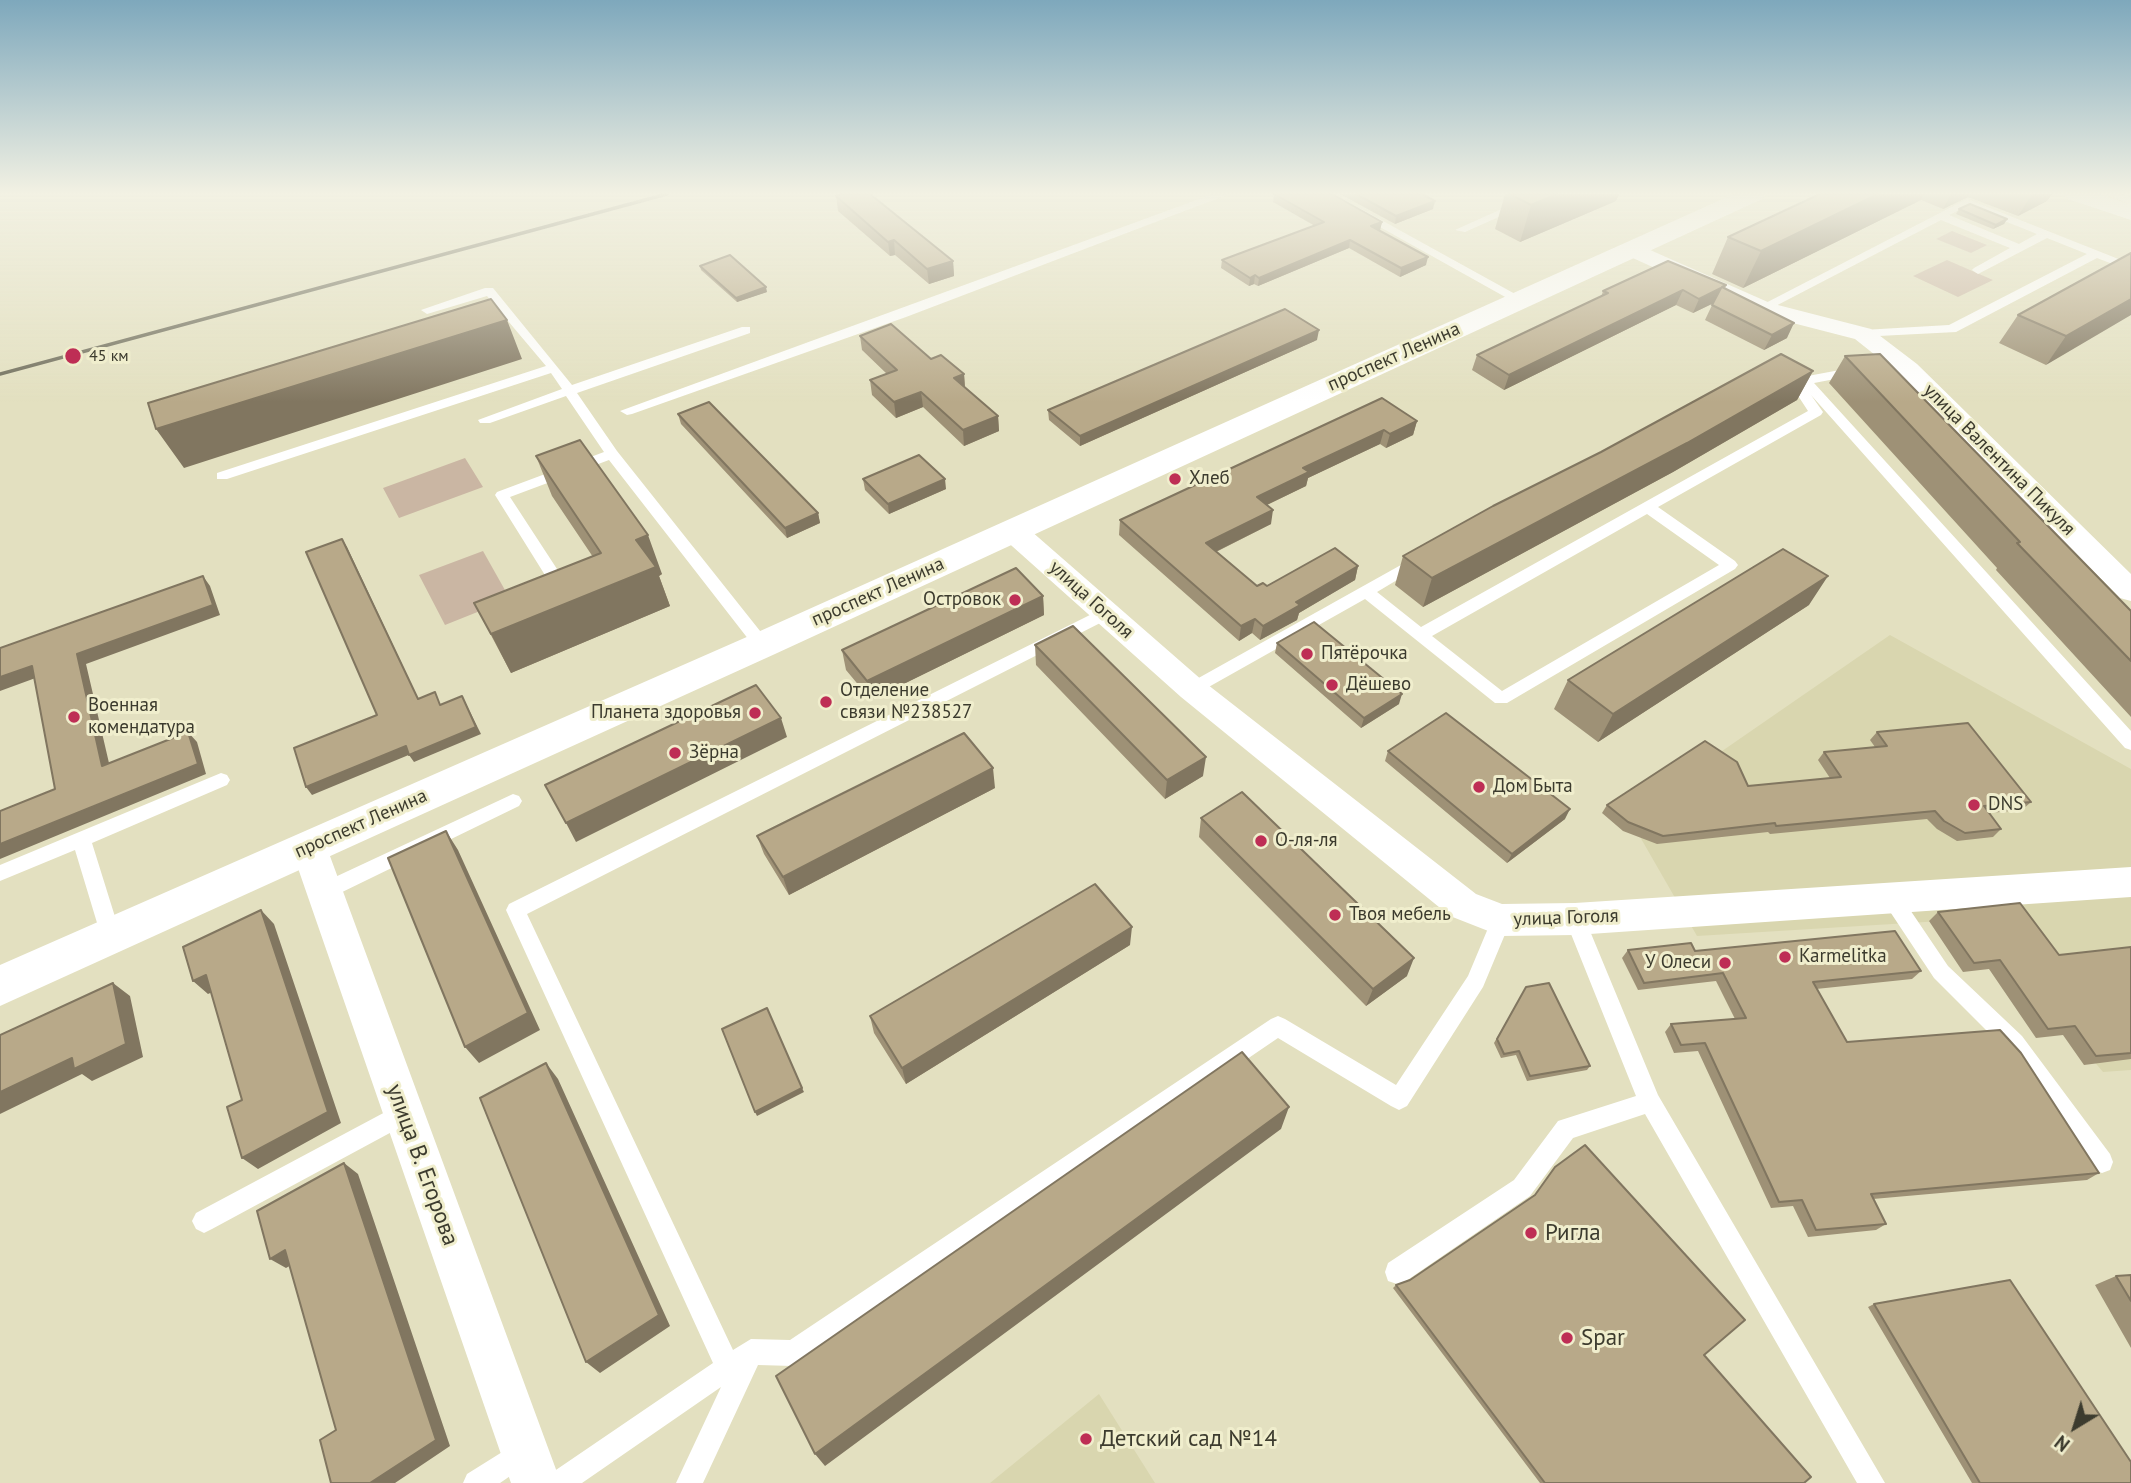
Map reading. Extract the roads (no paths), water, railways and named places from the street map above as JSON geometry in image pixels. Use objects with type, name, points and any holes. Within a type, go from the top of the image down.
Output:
[{"type":"main road","name":"проспект Ленина","points":[[0,986],[762,645],[1602,263]]},
{"type":"street","points":[[1662,263],[1762,308],[1863,334]]},
{"type":"street","name":"улица Валентина Пикуля","points":[[1863,334],[1888,369],[2131,591]]},
{"type":"street","name":"улица Гоголя","points":[[1013,531],[1192,690],[1463,905],[1501,920],[1576,919],[2131,882]]},
{"type":"street","name":"улица В. Егорова","points":[[309,848],[530,1467]]},
{"type":"lane","points":[[627,411],[1037,263]]},
{"type":"lane","points":[[1452,263],[1520,300]]},
{"type":"lane","points":[[1762,308],[1849,263]]},
{"type":"lane","points":[[1978,270],[1991,263]]},
{"type":"lane","points":[[1863,334],[1952,329],[2078,263]]},
{"type":"lane","points":[[427,310],[489,291],[554,368],[612,454],[762,645]]},
{"type":"lane","points":[[485,421],[746,330]]},
{"type":"lane","points":[[222,476],[554,368]]},
{"type":"lane","points":[[1775,377],[1801,381],[1888,369]]},
{"type":"lane","points":[[1420,635],[1816,412],[1801,381]]},
{"type":"lane","points":[[1801,381],[2131,743]]},
{"type":"lane","points":[[568,598],[502,495],[612,454]]},
{"type":"lane","points":[[1366,591],[1501,699],[1730,565],[1649,508]]},
{"type":"lane","points":[[1192,690],[1429,554]]},
{"type":"lane","points":[[728,1368],[516,910],[1106,613]]},
{"type":"lane","points":[[0,873],[82,841],[221,780]]},
{"type":"lane","points":[[325,891],[513,801]]},
{"type":"lane","points":[[82,841],[111,936]]},
{"type":"lane","points":[[1891,898],[1941,972],[2014,1043],[2102,1162]]},
{"type":"lane","points":[[1576,919],[1650,1102],[1872,1483]]},
{"type":"lane","points":[[559,1483],[751,1352],[793,1353],[1278,1026],[1399,1099],[1476,981],[1501,920]]},
{"type":"lane","points":[[1397,1272],[1522,1188],[1566,1129],[1650,1102]]},
{"type":"lane","points":[[204,1221],[404,1113]]},
{"type":"lane","points":[[689,1483],[751,1352]]},
{"type":"lane","points":[[476,1483],[530,1467]]},
{"type":"railway","points":[[0,374],[411,263]]},
{"type":"place","name":"45 км","points":[[73,356]]},
{"type":"place","name":"Хлеб","points":[[1175,479]]},
{"type":"place","name":"Островок","points":[[1015,600]]},
{"type":"place","name":"Пятёрочка","points":[[1307,654]]},
{"type":"place","name":"Дёшево","points":[[1332,685]]},
{"type":"place","name":"Отделение связи №238527","points":[[826,702]]},
{"type":"place","name":"Планета здоровья","points":[[755,713]]},
{"type":"place","name":"Военная комендатура","points":[[74,717]]},
{"type":"place","name":"Зёрна","points":[[675,753]]},
{"type":"place","name":"Дом Быта","points":[[1479,787]]},
{"type":"place","name":"DNS","points":[[1974,805]]},
{"type":"place","name":"О-ля-ля","points":[[1261,841]]},
{"type":"place","name":"Твоя мебель","points":[[1335,915]]},
{"type":"place","name":"Karmelitka","points":[[1785,957]]},
{"type":"place","name":"У Олеси","points":[[1725,963]]},
{"type":"place","name":"Ригла","points":[[1531,1233]]},
{"type":"place","name":"Spar","points":[[1567,1338]]},
{"type":"place","name":"Детский сад №14","points":[[1086,1439]]}]
